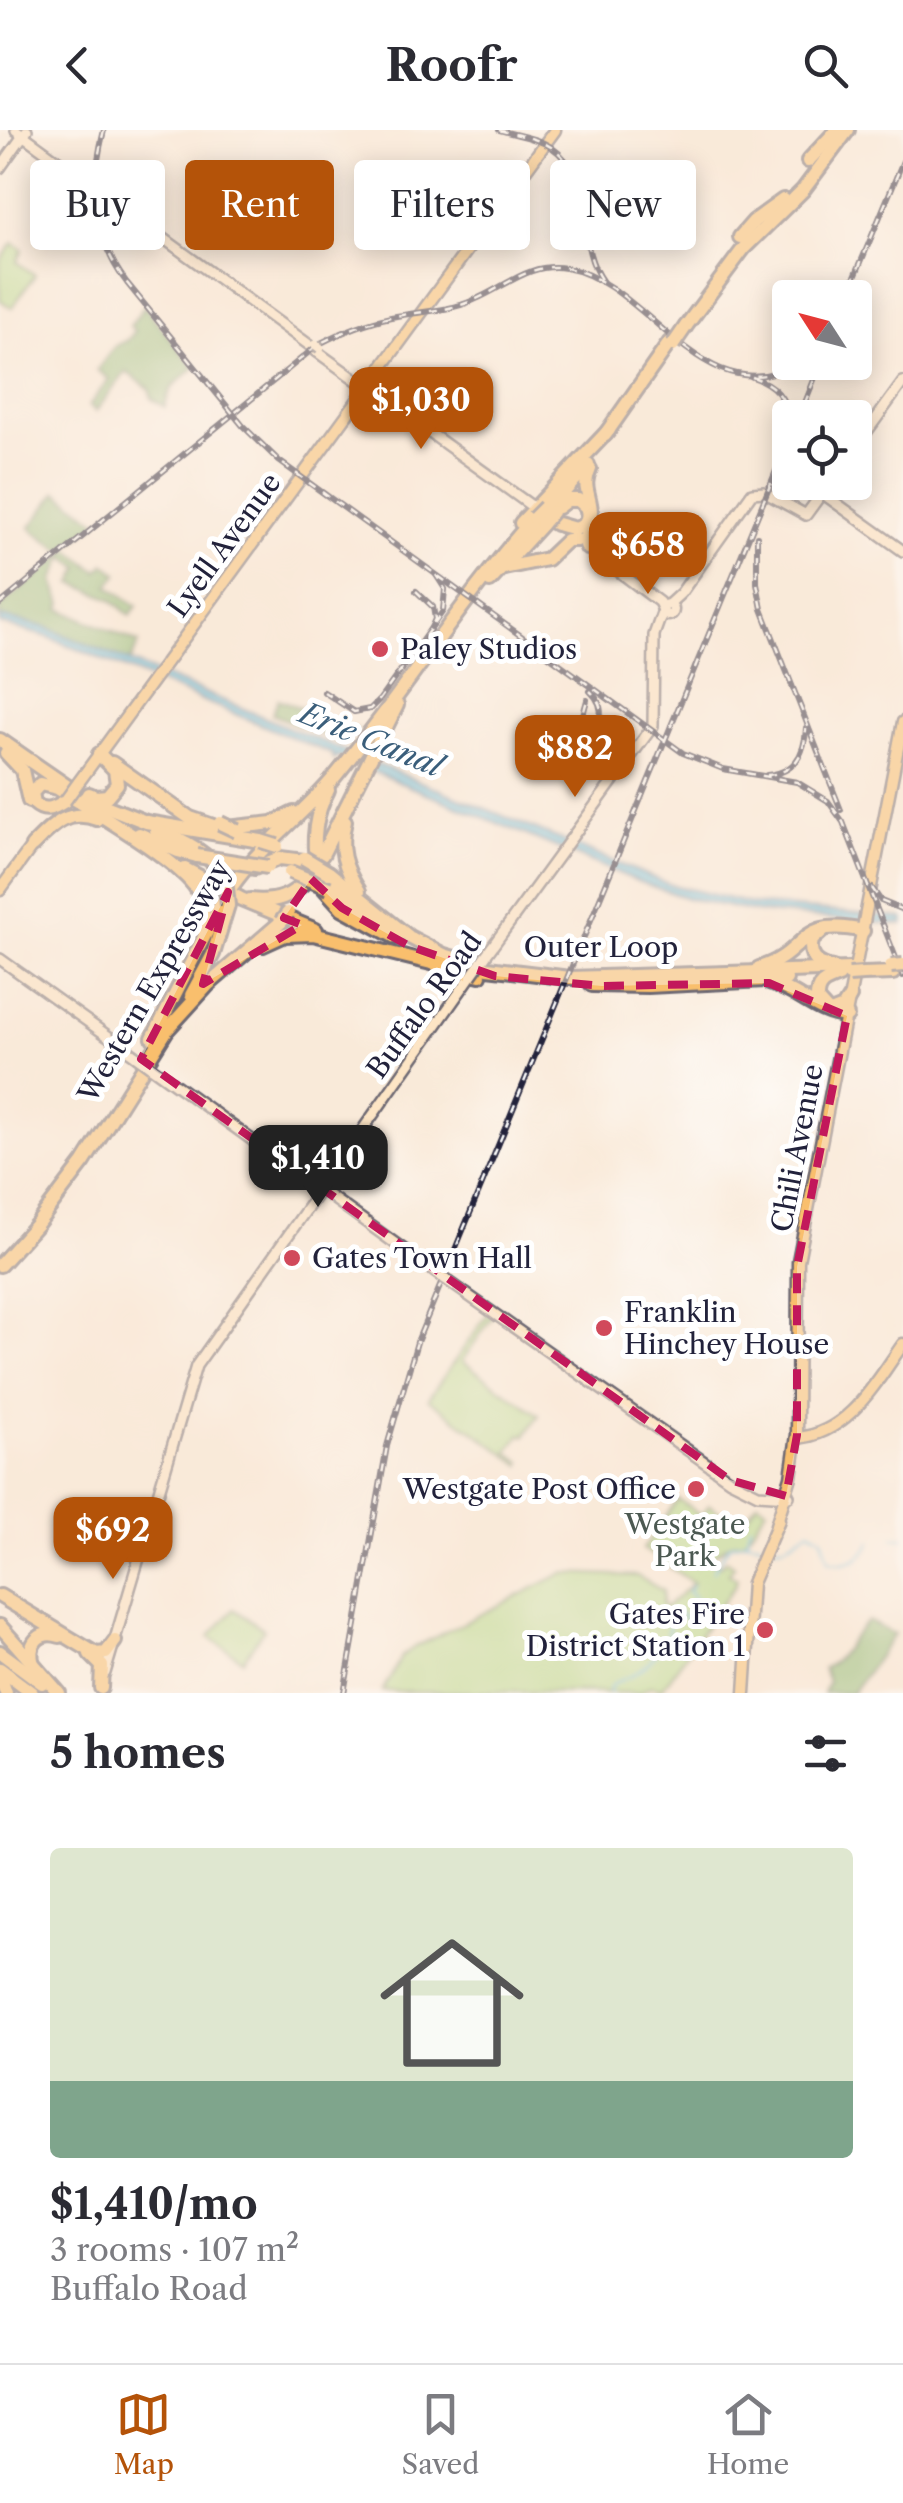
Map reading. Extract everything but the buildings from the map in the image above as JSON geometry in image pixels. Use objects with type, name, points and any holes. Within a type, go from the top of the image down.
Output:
[{"type":"highway","points":[[837,156],[845,130]]},
{"type":"highway","points":[[808,161],[845,130]]},
{"type":"highway","name":"Western Expressway","points":[[0,1253],[84,1152],[152,1039],[230,892],[258,854],[326,786],[466,604],[544,515],[620,418],[744,242],[807,178],[845,130]]},
{"type":"highway","name":"Western Expressway","points":[[685,323],[746,246],[800,192],[845,130]]},
{"type":"highway","points":[[740,237],[807,178]]},
{"type":"highway","points":[[702,305],[750,253]]},
{"type":"highway","points":[[685,323],[726,256]]},
{"type":"highway","points":[[494,576],[513,564],[546,559],[567,540],[582,544],[591,510],[584,482],[610,431]]},
{"type":"highway","points":[[466,604],[590,469]]},
{"type":"highway","name":"Western Expressway","points":[[0,1265],[77,1173],[166,1030],[208,985],[285,918],[310,878],[406,689],[466,604]]},
{"type":"highway","points":[[0,739],[99,798],[113,792],[118,779],[115,770],[99,754]]},
{"type":"highway","points":[[0,739],[100,806],[196,848],[218,868],[230,892],[262,901],[279,900],[310,878]]},
{"type":"highway","points":[[0,748],[22,770],[32,805],[51,820]]},
{"type":"highway","name":"Outer Loop","points":[[0,748],[59,791],[140,834],[197,856],[329,881],[409,937],[473,965],[578,978],[897,969]]},
{"type":"highway","points":[[99,754],[147,788],[227,827],[277,846],[304,860],[329,881]]},
{"type":"highway","points":[[342,766],[316,821],[314,848],[319,877],[336,904],[396,937]]},
{"type":"highway","points":[[361,774],[343,825],[341,852],[350,877],[380,915]]},
{"type":"highway","points":[[156,824],[265,825],[306,804],[326,786]]},
{"type":"highway","points":[[59,791],[161,856],[188,878],[200,894],[204,925],[194,956]]},
{"type":"highway","points":[[100,806],[156,824],[261,841]]},
{"type":"highway","points":[[32,846],[70,815],[86,815],[119,828]]},
{"type":"highway","points":[[161,856],[230,892],[343,940]]},
{"type":"highway","points":[[166,1030],[208,965],[230,892],[252,869],[272,860],[304,860]]},
{"type":"highway","name":"Outer Loop","points":[[329,881],[396,937],[432,956],[490,975],[602,986],[742,976]]},
{"type":"highway","points":[[742,976],[770,965],[819,928],[863,928]]},
{"type":"highway","points":[[853,972],[818,963],[810,950],[812,940],[828,929],[863,928]]},
{"type":"highway","points":[[232,966],[285,935],[313,934],[434,966],[490,975]]},
{"type":"highway","points":[[840,1014],[821,1006],[817,990],[824,981],[853,972]]},
{"type":"highway","points":[[742,976],[776,984],[818,1010],[840,1014]]},
{"type":"highway","points":[[840,1014],[850,997]]},
{"type":"highway","points":[[0,1596],[94,1653],[106,1652],[117,1635]]},
{"type":"highway","points":[[0,1626],[58,1693]]},
{"type":"highway","points":[[33,1664],[31,1648],[36,1638],[58,1635],[101,1664],[104,1686]]},
{"type":"highway","points":[[0,1652],[58,1693]]},
{"type":"highway","points":[[0,1672],[6,1693]]},
{"type":"highway","points":[[0,1672],[32,1693]]},
{"type":"main road","name":"Lyell Avenue","points":[[0,890],[51,820],[59,791],[78,783],[555,130]]},
{"type":"main road","points":[[0,168],[23,132],[261,304],[667,609]]},
{"type":"main road","points":[[872,425],[903,382]]},
{"type":"main road","name":"Buffalo Road","points":[[104,1686],[196,1366],[653,726],[656,626],[754,492],[772,496]]},
{"type":"main road","name":"Buffalo Road","points":[[781,500],[806,515],[817,500]]},
{"type":"main road","points":[[832,500],[903,552]]},
{"type":"main road","points":[[609,564],[667,609]]},
{"type":"main road","points":[[850,997],[903,722]]},
{"type":"main road","points":[[0,959],[730,1480],[758,1494],[788,1496]]},
{"type":"main road","name":"Chili Avenue","points":[[745,1693],[749,1596],[756,1569],[788,1496],[801,1439],[798,1260],[840,1014]]},
{"type":"main road","points":[[801,1439],[835,1421],[866,1396],[903,1344]]},
{"type":"highlighted area","points":[[311,879],[342,908],[409,946],[495,976],[602,986],[769,983],[847,1016],[797,1267],[797,1435],[786,1496],[730,1480],[141,1059],[228,892],[203,984],[302,925],[284,918]]},
{"type":"green space","points":[[13,243],[23,249],[17,262],[35,275],[12,308],[0,300],[0,261]]},
{"type":"green space","points":[[144,306],[194,368],[172,388],[165,407],[152,399],[149,388],[126,372],[96,411],[89,406],[109,379],[97,370],[115,346],[135,331],[130,326]]},
{"type":"green space","points":[[57,492],[98,522],[62,551],[30,528]]},
{"type":"green space","points":[[69,550],[98,571],[105,564],[118,574],[109,586],[137,606],[130,616],[111,599],[73,583],[80,568],[64,557],[54,580],[60,609],[139,643],[130,663],[45,627],[0,617],[0,607]]},
{"type":"green space","points":[[278,699],[359,731],[342,743],[272,714]]},
{"type":"green space","points":[[489,1312],[493,1316],[462,1361],[539,1415],[508,1452],[521,1465],[428,1399]]},
{"type":"green space","name":"Westgate Park","points":[[678,1499],[701,1515],[709,1505],[739,1526],[758,1502],[767,1508],[744,1541],[729,1544],[710,1558],[719,1566],[726,1560],[734,1566],[729,1573],[737,1579],[735,1585],[662,1689],[651,1686],[639,1693],[382,1691],[402,1656],[413,1648],[564,1573],[637,1576],[663,1591],[662,1605],[666,1607],[693,1583],[643,1549]]},
{"type":"green space","points":[[234,1609],[264,1629],[243,1660],[209,1637]]},
{"type":"green space","points":[[868,1621],[894,1634],[852,1693],[823,1693],[828,1682],[823,1668],[836,1660]]},
{"type":"water","points":[[0,617],[45,627],[668,884],[751,904],[903,918],[903,925],[755,912],[687,898],[642,883],[338,757],[334,760],[332,754],[48,637],[0,624]]},
{"type":"waterway","points":[[746,1541],[750,1525]]},
{"type":"waterway","points":[[773,1546],[784,1546],[809,1530],[822,1537],[829,1560],[842,1563],[859,1557],[871,1542]]},
{"type":"waterway","points":[[893,1538],[903,1538]]},
{"type":"waterway","points":[[713,1571],[729,1545],[747,1541],[763,1544]]},
{"type":"waterway","points":[[610,1693],[610,1687],[639,1670],[659,1650],[668,1633],[668,1617],[678,1612],[688,1621],[693,1619],[699,1603],[688,1591],[692,1586]]},
{"type":"railway","points":[[104,130],[96,190],[106,247],[127,283],[243,426],[279,461],[683,753],[723,769],[797,782],[828,801],[843,822],[903,976]]},
{"type":"railway","points":[[499,130],[545,144],[565,160],[574,175],[589,249],[603,282]]},
{"type":"railway","points":[[853,280],[903,161]]},
{"type":"railway","points":[[0,604],[319,344],[372,322],[464,304],[529,272],[566,268],[596,278],[705,361],[734,373],[772,373]]},
{"type":"railway","points":[[752,377],[767,384],[783,400]]},
{"type":"railway","points":[[806,400],[814,380]]},
{"type":"railway","points":[[344,1693],[387,1446],[417,1342],[772,481]]},
{"type":"railway","points":[[757,536],[757,583],[762,609],[841,810]]},
{"type":"railway","points":[[324,692],[354,712],[370,709],[380,699],[443,611],[445,589],[436,575]]},
{"type":"railway","points":[[416,591],[433,607],[435,619],[430,630]]},
{"type":"railway","points":[[582,751],[601,714],[590,691]]},
{"type":"railway","points":[[580,726],[587,700]]},
{"type":"railway","points":[[767,775],[785,770],[797,760],[806,728]]},
{"type":"railway","points":[[872,888],[881,901],[903,910]]},
{"type":"place","name":"Paley Studios","points":[[380,649]]},
{"type":"place","name":"Gates Town Hall","points":[[292,1258]]},
{"type":"place","name":"Franklin Hinchey House","points":[[604,1328]]},
{"type":"place","name":"Westgate Post Office","points":[[696,1489]]},
{"type":"place","name":"Gates Fire District Station 1","points":[[765,1630]]},
{"type":"water label","name":"Erie Canal","points":[[371,740]]}]
